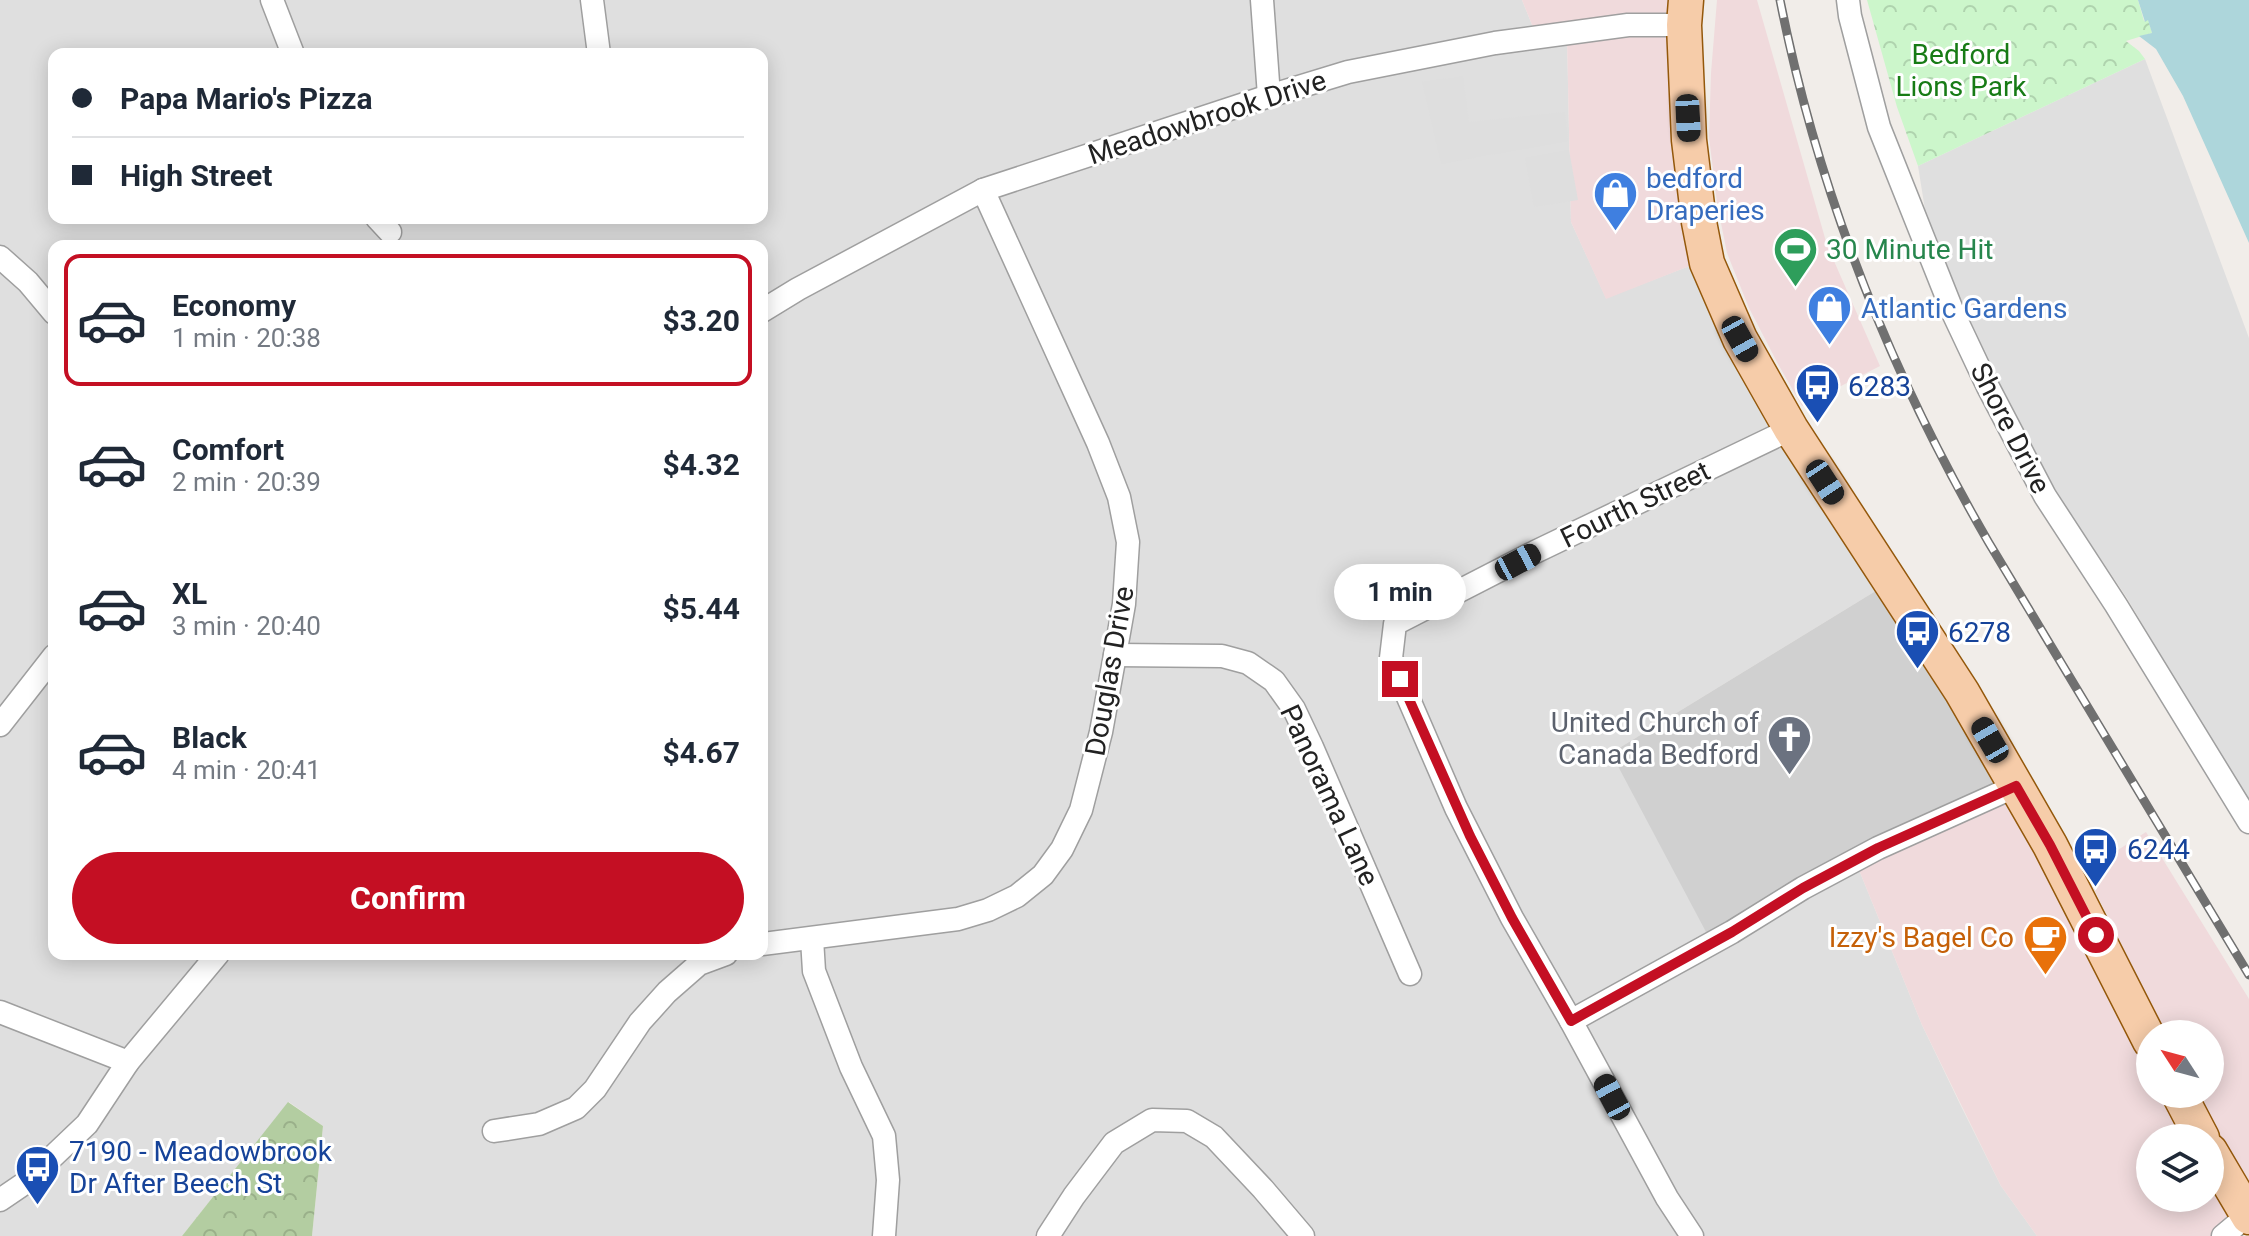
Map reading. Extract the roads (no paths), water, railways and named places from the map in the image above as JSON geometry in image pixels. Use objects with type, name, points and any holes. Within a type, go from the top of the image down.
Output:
[{"type":"main road","points":[[1685,12],[1689,140],[1699,222],[1707,263],[1740,339],[1791,429],[1962,692],[2069,881],[2139,1020]]},
{"type":"main road","points":[[2224,1185],[2240,1223]]},
{"type":"street","points":[[272,0],[291,48]]},
{"type":"street","points":[[592,0],[598,48]]},
{"type":"street","points":[[1262,0],[1269,96]]},
{"type":"street","name":"Shore Drive","points":[[1848,0],[1879,127],[1954,315],[1988,387],[2045,496],[2249,822]]},
{"type":"street","name":"Meadowbrook Drive","points":[[768,308],[983,190],[1269,96],[1348,72],[1495,43],[1628,25],[1685,12]]},
{"type":"street","name":"Douglas Drive","points":[[768,943],[958,919],[988,910],[1017,896],[1043,875],[1062,849],[1081,810],[1101,732],[1124,604],[1128,542],[1119,497],[1098,443],[983,190]]},
{"type":"street","points":[[0,257],[28,282],[48,306]]},
{"type":"street","name":"Fourth Street","points":[[1571,1021],[1512,918],[1456,808],[1391,658],[1395,624],[1535,552],[1791,429]]},
{"type":"street","name":"Panorama Lane","points":[[1115,655],[1222,656],[1248,663],[1274,681],[1294,709],[1306,734],[1410,974]]},
{"type":"street","points":[[0,723],[48,663]]},
{"type":"street","points":[[1692,1236],[1667,1198],[1571,1021],[1732,932],[1815,881],[1878,848],[2016,786]]},
{"type":"street","points":[[812,939],[814,971],[851,1067],[884,1136],[888,1180],[884,1236]]},
{"type":"street","points":[[0,1200],[25,1183],[87,1124],[128,1062],[213,960]]},
{"type":"street","points":[[494,1131],[539,1124],[576,1108],[595,1089],[640,1022],[667,992],[699,964],[710,960]]},
{"type":"street","points":[[0,1012],[128,1062]]},
{"type":"street","points":[[1048,1236],[1114,1143],[1152,1120],[1187,1121],[1214,1137],[1303,1236]]},
{"type":"water","points":[[2138,0],[2249,0],[2249,243],[2183,96],[2156,49],[2139,36],[2152,33]]},
{"type":"railway","points":[[1780,0],[1796,72],[1837,212],[1862,280],[1920,414],[1989,543],[2249,975]]},
{"type":"place","name":"bedford Draperies","points":[[1615,233]]},
{"type":"place","name":"30 Minute Hit","points":[[1795,288]]},
{"type":"place","name":"Atlantic Gardens","points":[[1830,347]]},
{"type":"place","name":"6283","points":[[1817,425]]},
{"type":"place","name":"6278","points":[[1917,671]]},
{"type":"place","name":"United Church of Canada Bedford","points":[[1790,777]]},
{"type":"place","name":"6244","points":[[2096,888]]},
{"type":"place","name":"Izzy's Bagel Co","points":[[2045,976]]},
{"type":"place","name":"7190 - Meadowbrook Dr After Beech St","points":[[38,1206]]},
{"type":"park label","name":"Bedford Lions Park","points":[[1961,70]]}]
